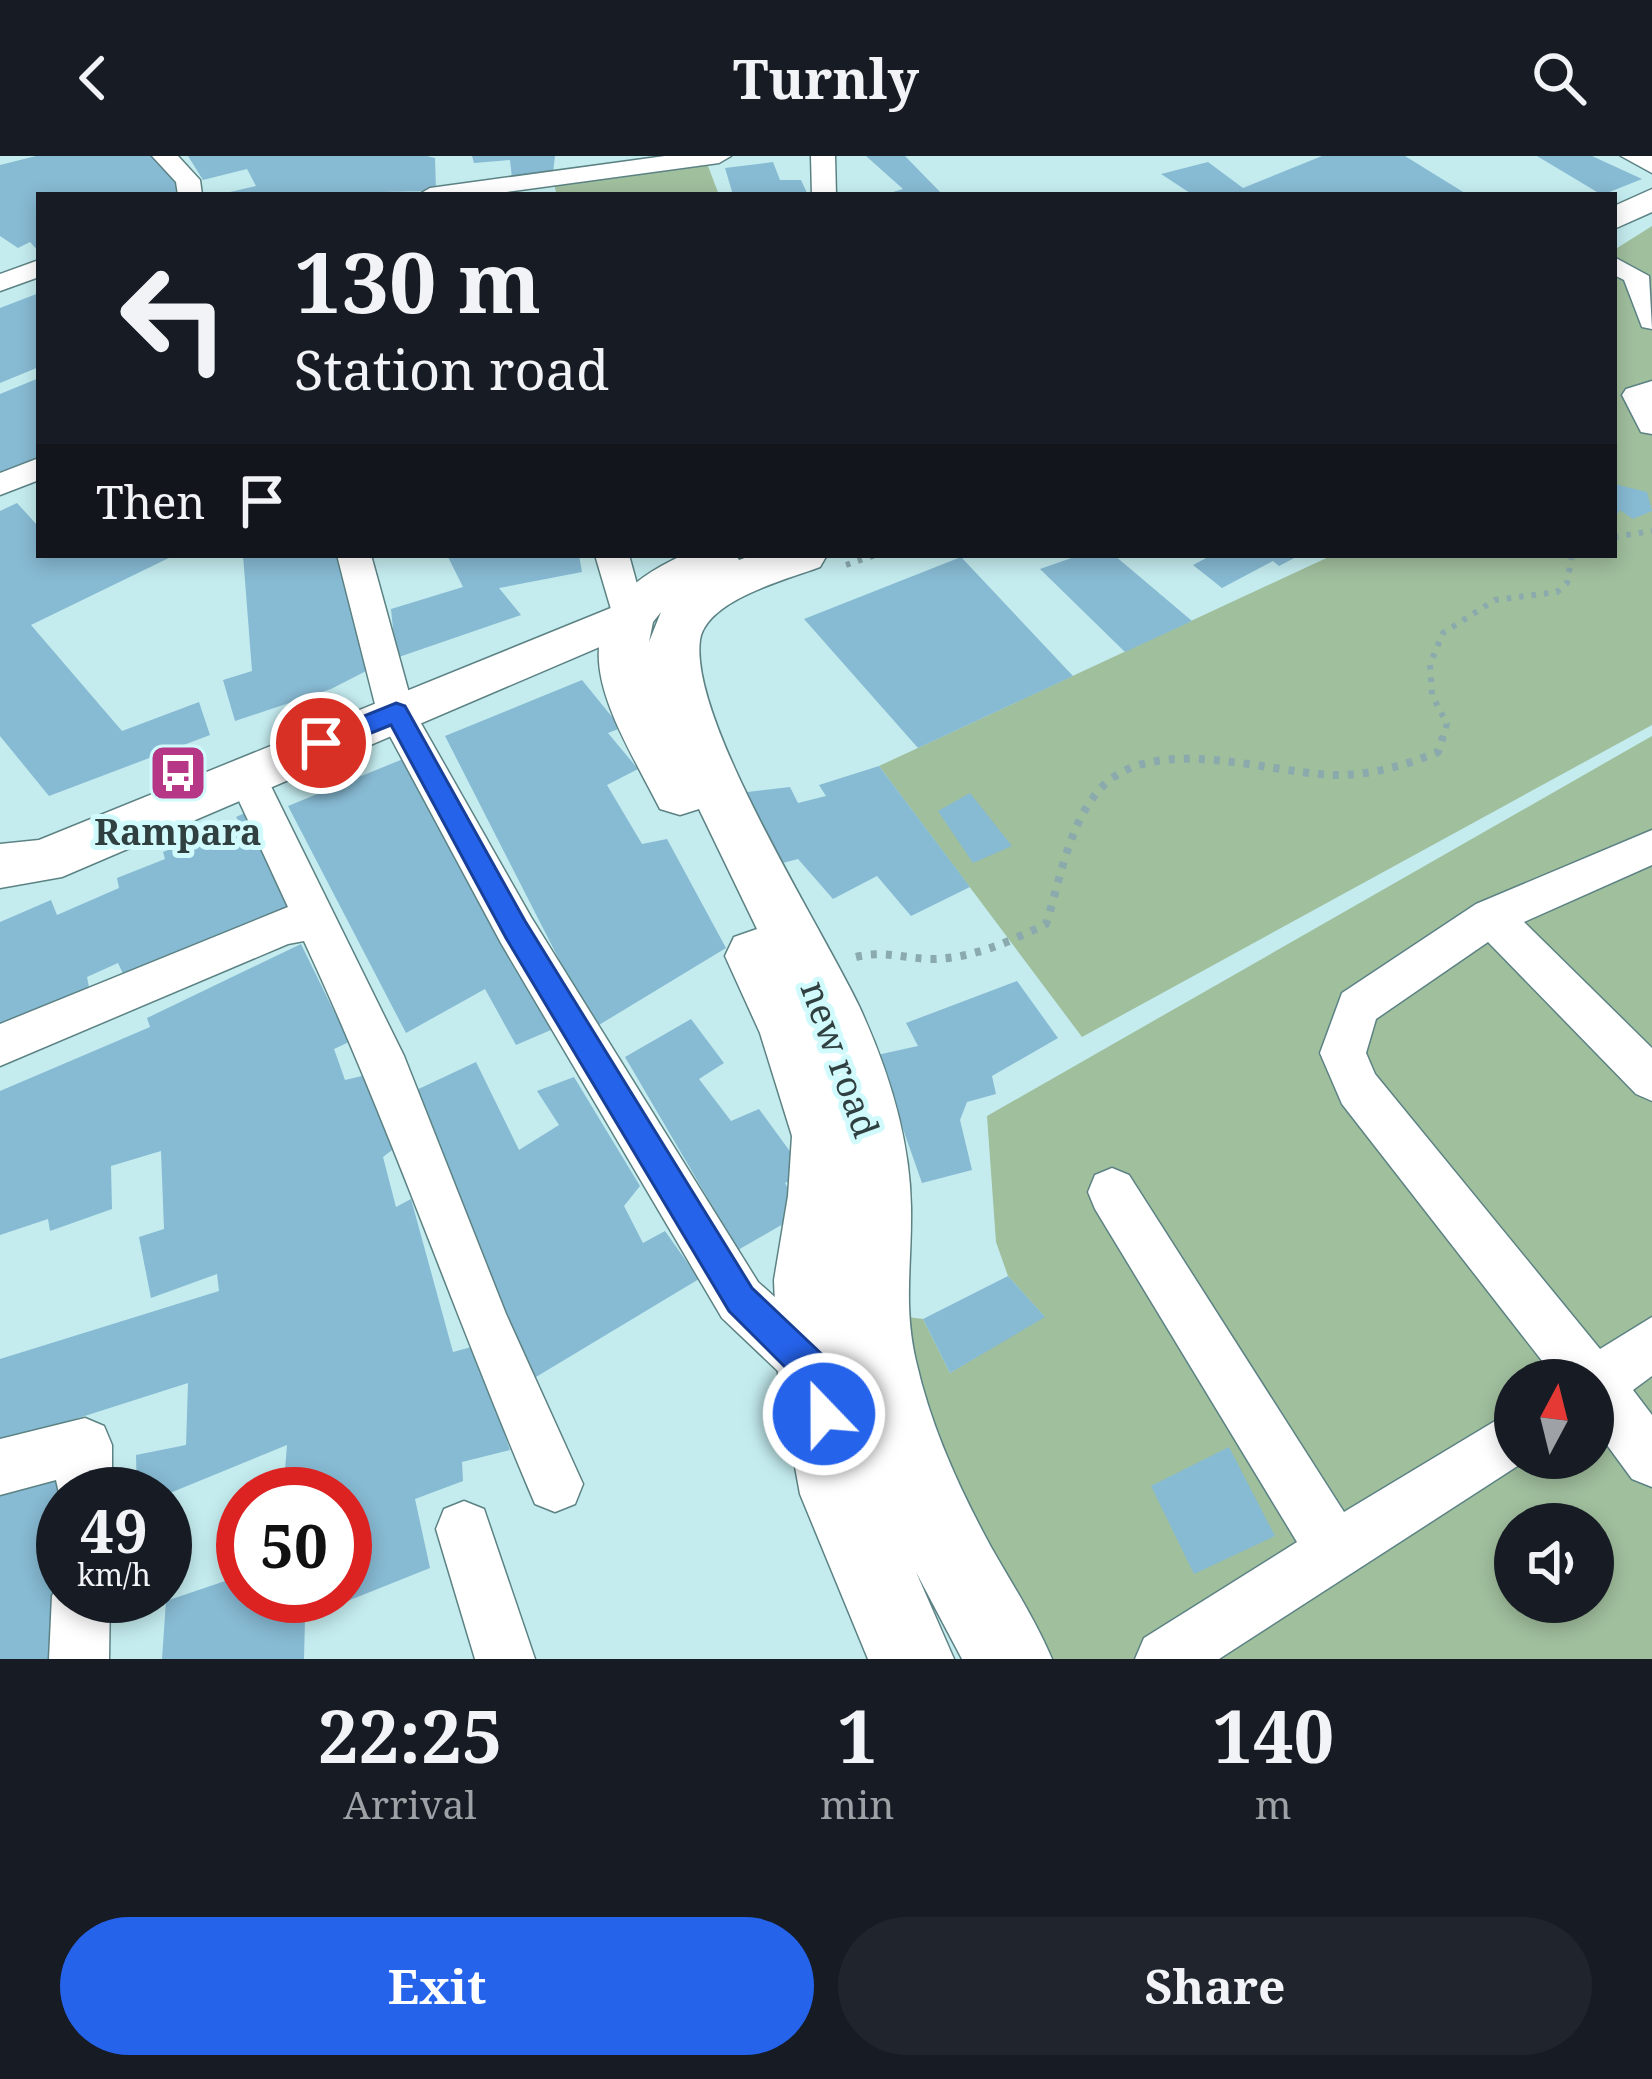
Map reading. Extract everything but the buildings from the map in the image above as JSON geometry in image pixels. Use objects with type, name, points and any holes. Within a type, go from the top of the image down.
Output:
[{"type":"main road","points":[[664,583],[820,562]]},
{"type":"main road","name":"new road","points":[[664,583],[676,680],[705,758],[837,1029],[874,1151],[876,1224],[869,1312],[848,1370],[840,1495],[910,1659]]},
{"type":"main road","name":"new road","points":[[664,583],[620,647],[631,686],[792,1032],[826,1136],[823,1196],[810,1280],[848,1370],[892,1426],[944,1549],[1009,1659]]},
{"type":"street","points":[[164,156],[188,180],[190,192]]},
{"type":"street","points":[[449,192],[647,160],[719,156]]},
{"type":"street","points":[[823,156],[824,192]]},
{"type":"street","points":[[1634,156],[1652,166]]},
{"type":"street","points":[[1617,217],[1652,199]]},
{"type":"street","points":[[1617,266],[1636,275],[1652,321]]},
{"type":"street","points":[[0,283],[36,269]]},
{"type":"street","points":[[1652,390],[1637,395],[1652,425]]},
{"type":"street","points":[[0,485],[36,469]]},
{"type":"street","points":[[355,558],[396,712],[516,930],[740,1300],[848,1370]]},
{"type":"street","points":[[0,866],[43,861],[163,812],[396,712],[664,583]]},
{"type":"street","points":[[246,775],[388,1072],[485,1326],[555,1484]]},
{"type":"street","points":[[1573,1359],[1358,1089],[1342,1053],[1358,1007],[1491,917],[1652,847]]},
{"type":"street","points":[[1491,917],[1652,1079]]},
{"type":"street","points":[[0,1045],[284,926],[309,922],[318,926]]},
{"type":"street","points":[[1112,1192],[1335,1551]]},
{"type":"street","points":[[1614,1369],[1652,1343]]},
{"type":"street","points":[[1614,1411],[1652,1459]]},
{"type":"street","points":[[0,1467],[85,1444],[85,1467]]},
{"type":"street","points":[[1165,1659],[1494,1449]]},
{"type":"street","points":[[464,1529],[506,1659]]},
{"type":"street","points":[[79,1659],[80,1623]]},
{"type":"path","points":[[1617,537],[1652,531]]},
{"type":"path","points":[[820,562],[851,558]]},
{"type":"path","points":[[818,990],[854,958],[886,948],[920,958],[980,952],[1046,924],[1077,837],[1101,787],[1126,770],[1185,758],[1334,775],[1401,767],[1438,752],[1447,724],[1432,695],[1430,664],[1443,633],[1495,600],[1557,592],[1567,583],[1571,558]]},
{"type":"green space","points":[[705,158],[718,192],[556,192],[552,178]]},
{"type":"green space","points":[[1652,226],[1652,725],[1082,1037],[879,766],[1327,558],[1617,558],[1617,248]]},
{"type":"green space","points":[[1652,736],[1652,1659],[1024,1659],[869,1312],[923,1319],[950,1373],[1044,1316],[1008,1276],[996,1242],[987,1116]]},
{"type":"place","name":"Rampara","points":[[178,773]]},
{"type":"route","points":[[321,743],[396,712],[516,930],[740,1300],[816,1374],[824,1414]]}]
